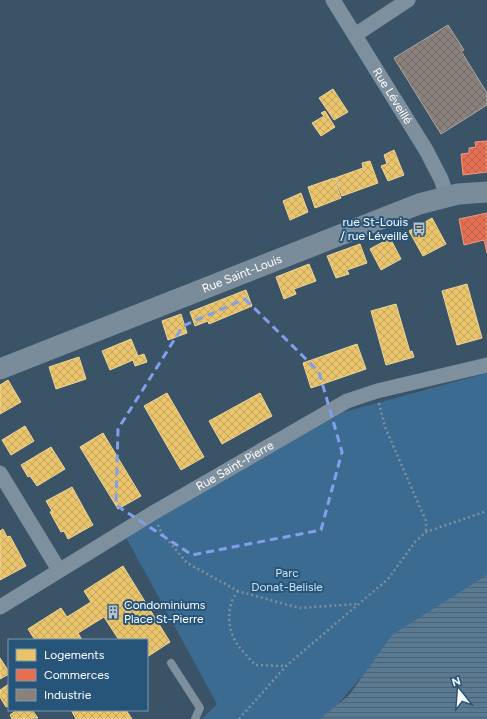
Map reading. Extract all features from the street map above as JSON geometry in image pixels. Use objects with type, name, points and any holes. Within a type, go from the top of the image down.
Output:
[{"type":"main road","name":"Rue Saint-Louis","points":[[0,369],[419,204],[446,196],[487,192]]},
{"type":"street","name":"Rue Léveillé","points":[[333,0],[426,150],[441,179],[446,196]]},
{"type":"street","points":[[355,35],[408,0]]},
{"type":"street","name":"Rue Saint-Pierre","points":[[0,607],[153,513],[347,401],[377,391],[487,365]]},
{"type":"street","points":[[0,473],[59,570]]},
{"type":"lane","points":[[171,663],[200,708],[195,719]]},
{"type":"path","points":[[377,391],[385,427],[426,521],[426,532]]},
{"type":"path","points":[[239,719],[286,666],[388,579],[415,542],[426,532],[487,511]]},
{"type":"path","points":[[153,513],[161,532],[187,564],[238,591],[299,608],[359,604]]},
{"type":"path","points":[[238,591],[231,599],[229,619],[236,643],[255,665],[286,666]]},
{"type":"highlighted area","points":[[245,299],[319,372],[342,452],[321,530],[192,555],[116,505],[118,429],[183,326]]},
{"type":"green space","name":"Parc Donat-Belisle","points":[[487,373],[487,577],[381,654],[332,711],[323,719],[202,719],[217,704],[123,532],[344,412]]},
{"type":"shaded area","points":[[487,575],[487,719],[320,719],[349,695],[392,635]]},
{"type":"building: Logements","points":[[333,89],[348,112],[334,120],[319,98]]},
{"type":"building: Logements","points":[[325,111],[335,127],[321,136],[312,123],[324,116],[321,113]]},
{"type":"building: Logements","points":[[394,150],[404,175],[388,181],[381,166],[387,164],[384,155]]},
{"type":"building: Logements","points":[[370,161],[378,183],[342,196],[335,178],[363,168],[362,163]]},
{"type":"building: Logements","points":[[334,178],[341,198],[315,208],[308,187]]},
{"type":"building: Logements","points":[[301,193],[308,212],[290,220],[283,201]]},
{"type":"building: Logements","points":[[432,218],[446,244],[423,256],[409,231]]},
{"type":"building: Logements","points":[[390,238],[401,259],[381,270],[370,249]]},
{"type":"building: Logements","points":[[360,244],[367,263],[347,270],[349,274],[336,278],[327,256]]},
{"type":"building: Logements","points":[[309,264],[316,281],[294,289],[296,294],[284,299],[276,277]]},
{"type":"building: Logements","points":[[467,284],[482,338],[457,345],[442,291]]},
{"type":"building: Logements","points":[[246,290],[252,306],[209,324],[208,321],[195,326],[190,312]]},
{"type":"building: Logements","points":[[396,304],[410,352],[412,351],[414,357],[386,365],[371,311]]},
{"type":"building: Logements","points":[[181,314],[187,333],[168,340],[162,321]]},
{"type":"building: Logements","points":[[131,339],[138,356],[144,354],[147,362],[135,366],[133,360],[110,370],[102,351]]},
{"type":"building: Logements","points":[[357,344],[366,369],[311,388],[303,363]]},
{"type":"building: Logements","points":[[79,357],[86,379],[56,389],[49,367]]},
{"type":"building: Logements","points":[[8,380],[21,402],[0,414],[0,385]]},
{"type":"building: Logements","points":[[167,393],[204,457],[181,470],[144,406]]},
{"type":"building: Logements","points":[[260,393],[272,416],[222,444],[209,421]]},
{"type":"building: Logements","points":[[25,426],[34,441],[11,455],[2,440]]},
{"type":"building: Logements","points":[[103,433],[141,496],[118,509],[80,447]]},
{"type":"building: Logements","points":[[51,447],[65,469],[37,486],[30,476],[28,477],[21,465]]},
{"type":"building: Logements","points":[[72,487],[93,525],[68,539],[64,531],[61,532],[46,501]]},
{"type":"building: Logements","points":[[3,529],[7,537],[10,536],[26,566],[0,580],[0,531]]},
{"type":"building: Logements","name":"Condominiums Place St-Pierre","points":[[123,566],[170,642],[148,656],[148,639],[118,639],[104,617],[78,633],[81,639],[34,639],[28,629],[61,608],[67,617],[91,602],[84,591]]},
{"type":"building: Logements","points":[[0,658],[8,670],[8,675],[0,679]]},
{"type":"building: Logements","points":[[8,685],[8,706],[6,707],[0,697],[0,690]]},
{"type":"building: Logements","points":[[16,711],[33,711],[38,718],[12,719],[10,715]]},
{"type":"building: Logements","points":[[72,711],[127,711],[132,719],[76,719]]},
{"type":"building: Commerces","points":[[487,141],[487,172],[463,175],[461,154],[469,153],[469,148],[476,147],[475,142]]},
{"type":"building: Commerces","points":[[487,213],[487,253],[484,240],[464,245],[459,219]]},
{"type":"building: Industrie","points":[[448,25],[464,50],[461,51],[487,93],[487,105],[441,134],[394,58]]},
{"type":"place","name":"rue St-Louis / rue Léveillé","points":[[419,229]]},
{"type":"place","name":"Condominiums Place St-Pierre","points":[[113,612]]}]
